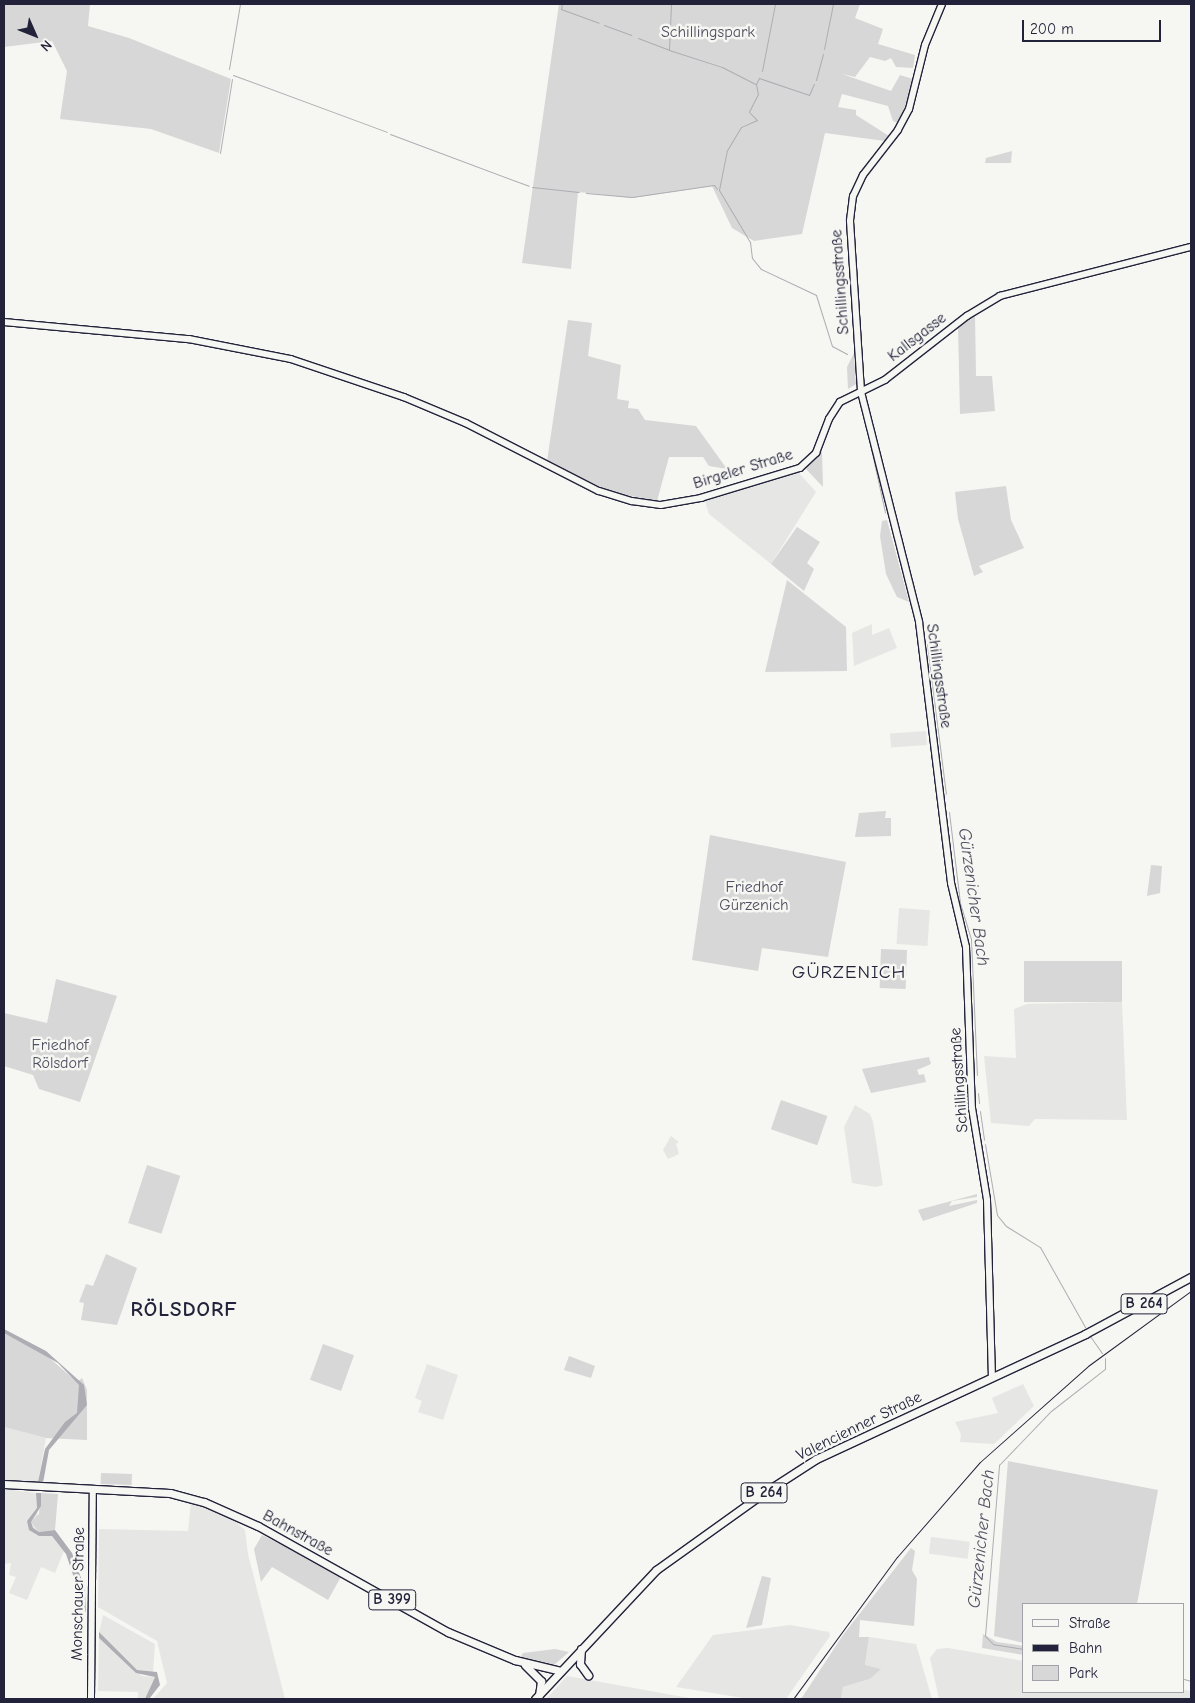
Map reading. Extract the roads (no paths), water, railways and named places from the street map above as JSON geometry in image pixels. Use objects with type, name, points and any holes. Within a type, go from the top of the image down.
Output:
[{"type":"main road","name":"Schillingsstraße","points":[[942,4],[925,45],[909,109],[898,130],[863,175],[851,206],[861,392],[919,622],[951,882],[966,948],[972,1108],[987,1197],[992,1378]]},
{"type":"main road","name":"Valencienner Straße","points":[[537,1697],[581,1649],[671,1558],[762,1494],[816,1459],[992,1378],[1156,1298],[1191,1277]]},
{"type":"main road","name":"Bahnstraße","points":[[4,1484],[170,1493],[219,1507],[446,1631],[522,1663],[561,1671]]},
{"type":"main road","points":[[581,1649],[580,1664],[588,1675]]},
{"type":"main road","points":[[522,1663],[541,1681],[537,1697]]},
{"type":"street","name":"Kallsgasse","points":[[861,392],[884,380],[988,303],[1016,293],[1191,247]]},
{"type":"street","name":"Birgeler Straße","points":[[4,322],[188,339],[291,359],[404,397],[466,423],[615,497],[649,504],[683,502],[800,468],[816,453],[835,407],[861,392]]},
{"type":"street","name":"Monschauer Straße","points":[[91,1699],[93,1490]]},
{"type":"waterway","points":[[229,69],[240,4]]},
{"type":"waterway","points":[[562,4],[561,9],[599,23]]},
{"type":"waterway","points":[[671,4],[669,50],[722,67],[756,84],[758,94],[749,112],[757,120],[741,127],[727,150],[719,190],[750,242],[752,258],[761,269],[816,295],[832,346],[847,354]]},
{"type":"waterway","points":[[762,71],[775,4]]},
{"type":"waterway","points":[[824,49],[833,4]]},
{"type":"waterway","points":[[604,25],[631,35]]},
{"type":"waterway","points":[[638,38],[669,50]]},
{"type":"waterway","points":[[816,80],[823,54]]},
{"type":"waterway","points":[[233,75],[387,132]]},
{"type":"waterway","points":[[756,84],[759,78],[809,95],[814,84]]},
{"type":"waterway","points":[[220,153],[232,79]]},
{"type":"waterway","points":[[390,134],[529,186]]},
{"type":"waterway","points":[[586,193],[632,197],[714,185],[717,189]]},
{"type":"waterway","points":[[532,187],[579,192]]},
{"type":"waterway","name":"Gürzenicher Bach","points":[[870,444],[885,512]]},
{"type":"waterway","name":"Gürzenicher Bach","points":[[927,644],[946,794]]},
{"type":"waterway","name":"Gürzenicher Bach","points":[[949,812],[960,903],[971,939],[977,1075]]},
{"type":"waterway","name":"Gürzenicher Bach","points":[[978,1093],[979,1103]]},
{"type":"waterway","name":"Gürzenicher Bach","points":[[980,1111],[984,1140]]},
{"type":"waterway","name":"Gürzenicher Bach","points":[[985,1144],[997,1215],[1006,1226],[1040,1247],[1085,1327]]},
{"type":"waterway","name":"Gürzenicher Bach","points":[[1090,1336],[1102,1353]]},
{"type":"waterway","name":"Gürzenicher Bach","points":[[1022,1649],[993,1644],[985,1636],[999,1465],[1051,1411],[1105,1369],[1105,1358]]},
{"type":"waterway","name":"Gürzenicher Bach","points":[[1185,1679],[1191,1681]]},
{"type":"railway","points":[[793,1699],[897,1557],[980,1462],[1088,1366],[1191,1291]]},
{"type":"district","name":"GÜRZENICH","points":[[849,973]]},
{"type":"district","name":"RÖLSDORF","points":[[184,1309]]},
{"type":"park label","name":"Schillingspark","points":[[708,32]]},
{"type":"park label","name":"Friedhof Gürzenich","points":[[754,896]]},
{"type":"park label","name":"Friedhof Rölsdorf","points":[[60,1054]]}]
